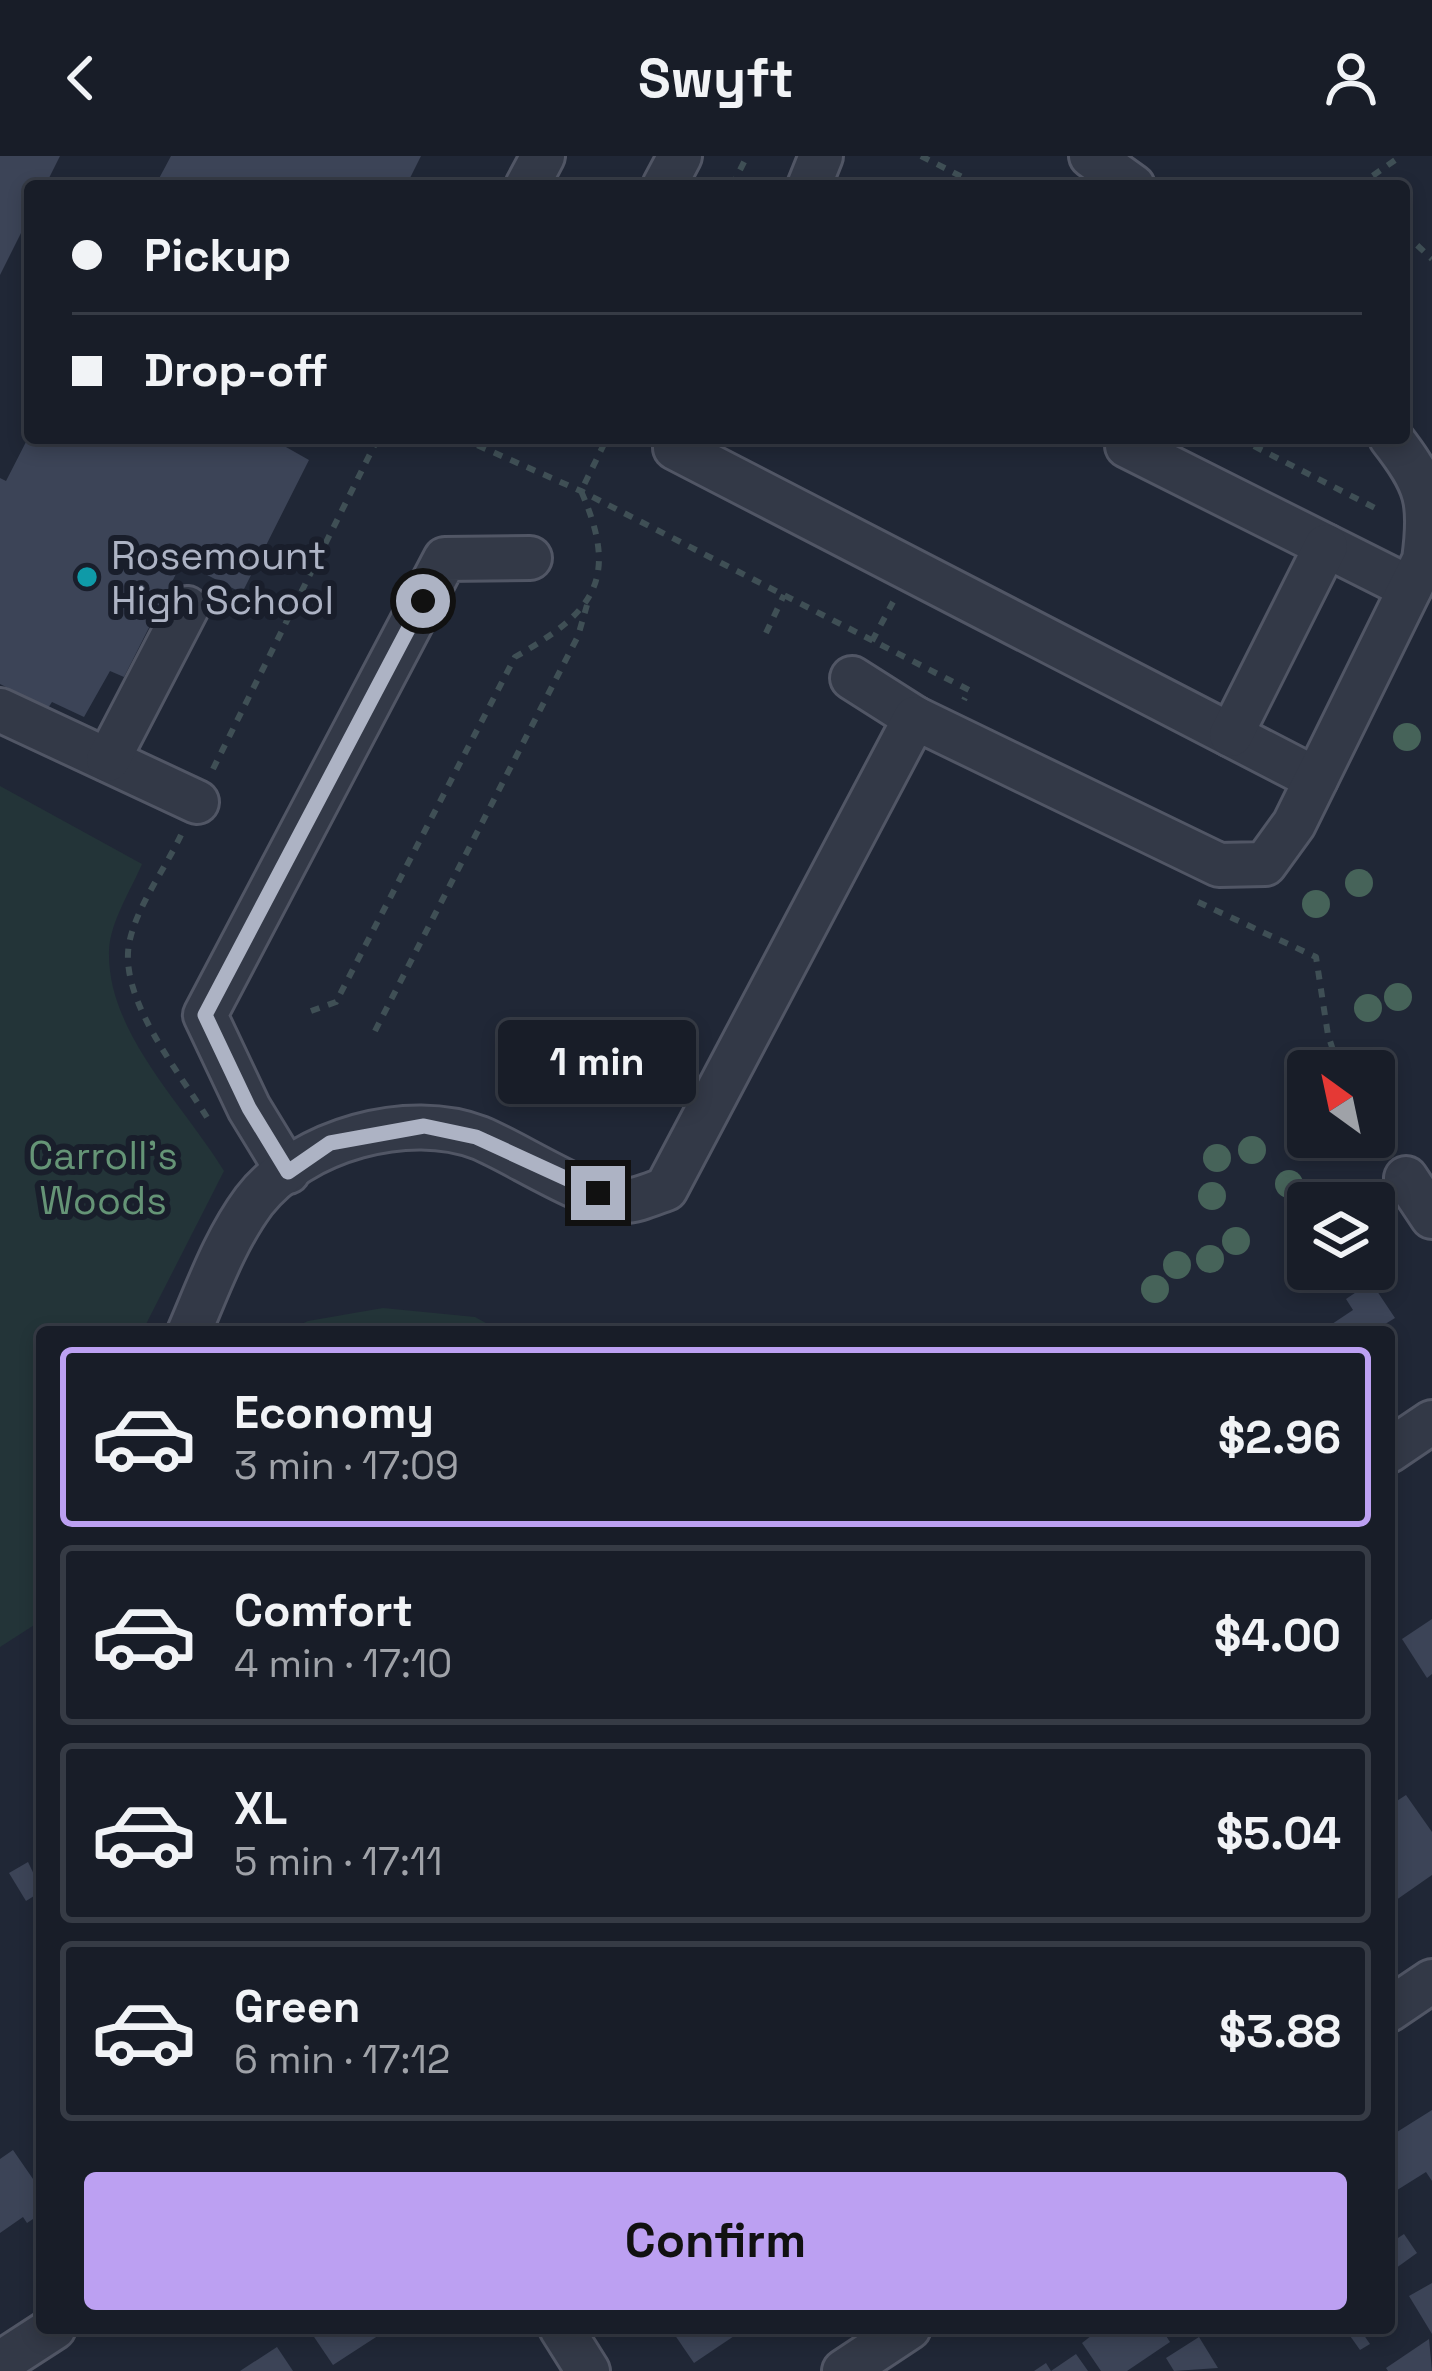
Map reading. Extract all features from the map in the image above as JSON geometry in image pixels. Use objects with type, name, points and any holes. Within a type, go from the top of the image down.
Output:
[{"type":"street","points":[[1090,156],[1124,180]]},
{"type":"street","points":[[677,444],[675,448],[1316,779]]},
{"type":"street","points":[[1128,444],[1410,588]]},
{"type":"street","points":[[852,678],[915,718],[1220,865],[1265,864],[1294,824],[1424,560],[1432,515],[1416,469],[1396,444]]},
{"type":"street","points":[[1232,735],[1326,545]]},
{"type":"street","points":[[288,1172],[249,1108],[205,1015],[445,559],[530,558]]},
{"type":"street","points":[[108,760],[187,608]]},
{"type":"street","points":[[0,710],[197,802]]},
{"type":"street","points":[[191,1326],[226,1244],[256,1197],[330,1143],[424,1126],[476,1137],[573,1184],[624,1202],[666,1189],[915,718]]},
{"type":"street","points":[[1406,1178],[1432,1217]]},
{"type":"street","points":[[1395,1446],[1432,1422]]},
{"type":"street","points":[[1395,2006],[1432,1981]]},
{"type":"street","points":[[0,2363],[45,2334]]},
{"type":"street","points":[[565,2334],[588,2371]]},
{"type":"street","points":[[844,2371],[900,2334]]},
{"type":"path","points":[[921,156],[968,180]]},
{"type":"path","points":[[1367,180],[1401,156]]},
{"type":"path","points":[[1410,239],[1432,259]]},
{"type":"path","points":[[215,1130],[137,1000],[129,946],[375,444]]},
{"type":"path","points":[[311,1011],[337,1002],[515,657],[579,614],[599,572],[600,557],[595,522],[580,491],[604,444]]},
{"type":"path","points":[[1250,444],[1379,510]]},
{"type":"path","points":[[375,1031],[578,636],[590,592]]},
{"type":"path","points":[[766,633],[784,596]]},
{"type":"path","points":[[1214,910],[1316,957],[1333,1050]]},
{"type":"green space","name":"Carroll's Woods","points":[[0,786],[142,864],[113,929],[109,951],[120,1011],[151,1067],[224,1171],[145,1326],[36,1326],[36,1624],[0,1647]]},
{"type":"green space","points":[[383,1308],[475,1317],[491,1326],[297,1326]]},
{"type":"building","points":[[0,156],[60,156],[48,180],[24,180],[24,227],[0,275]]},
{"type":"building","points":[[171,156],[421,156],[409,180],[158,180]]},
{"type":"building","name":"Rosemount High School","points":[[25,444],[281,444],[309,460],[242,593],[182,562],[124,677],[110,671],[84,717],[52,702],[48,708],[0,684],[0,478],[6,481]]},
{"type":"building","points":[[1359,1290],[1376,1290],[1395,1318],[1382,1326],[1329,1326],[1353,1310],[1346,1299]]},
{"type":"building","points":[[1432,1619],[1432,1674],[1427,1678],[1402,1639]]},
{"type":"building","points":[[1406,1795],[1432,1832],[1432,1875],[1395,1901],[1395,1802]]},
{"type":"building","points":[[28,1862],[36,1879],[36,1895],[26,1901],[9,1873]]},
{"type":"building","points":[[1432,2110],[1432,2181],[1426,2172],[1395,2191],[1395,2133]]},
{"type":"building","points":[[13,2150],[36,2183],[36,2217],[27,2223],[23,2217],[0,2233],[0,2159]]},
{"type":"building","points":[[1404,2234],[1417,2253],[1395,2269],[1395,2240]]},
{"type":"building","points":[[1432,2283],[1432,2334],[1409,2296]]},
{"type":"building","points":[[312,2334],[381,2334],[333,2365]]},
{"type":"building","points":[[674,2334],[737,2334],[694,2363]]},
{"type":"building","points":[[1093,2334],[1165,2334],[1170,2342],[1127,2371],[1101,2371],[1082,2343]]},
{"type":"building","points":[[1349,2334],[1363,2334],[1370,2344],[1360,2350]]},
{"type":"building","points":[[1199,2337],[1218,2368],[1174,2371],[1166,2358]]},
{"type":"building","points":[[1429,2339],[1432,2371],[1388,2371],[1386,2368]]},
{"type":"building","points":[[277,2347],[293,2371],[240,2371]]},
{"type":"building","points":[[1076,2354],[1088,2371],[1051,2371]]},
{"type":"place","name":"Rosemount High School","points":[[87,577]]},
{"type":"route","points":[[423,601],[205,1015],[249,1108],[288,1172],[330,1143],[424,1126],[476,1137],[598,1193]]}]
